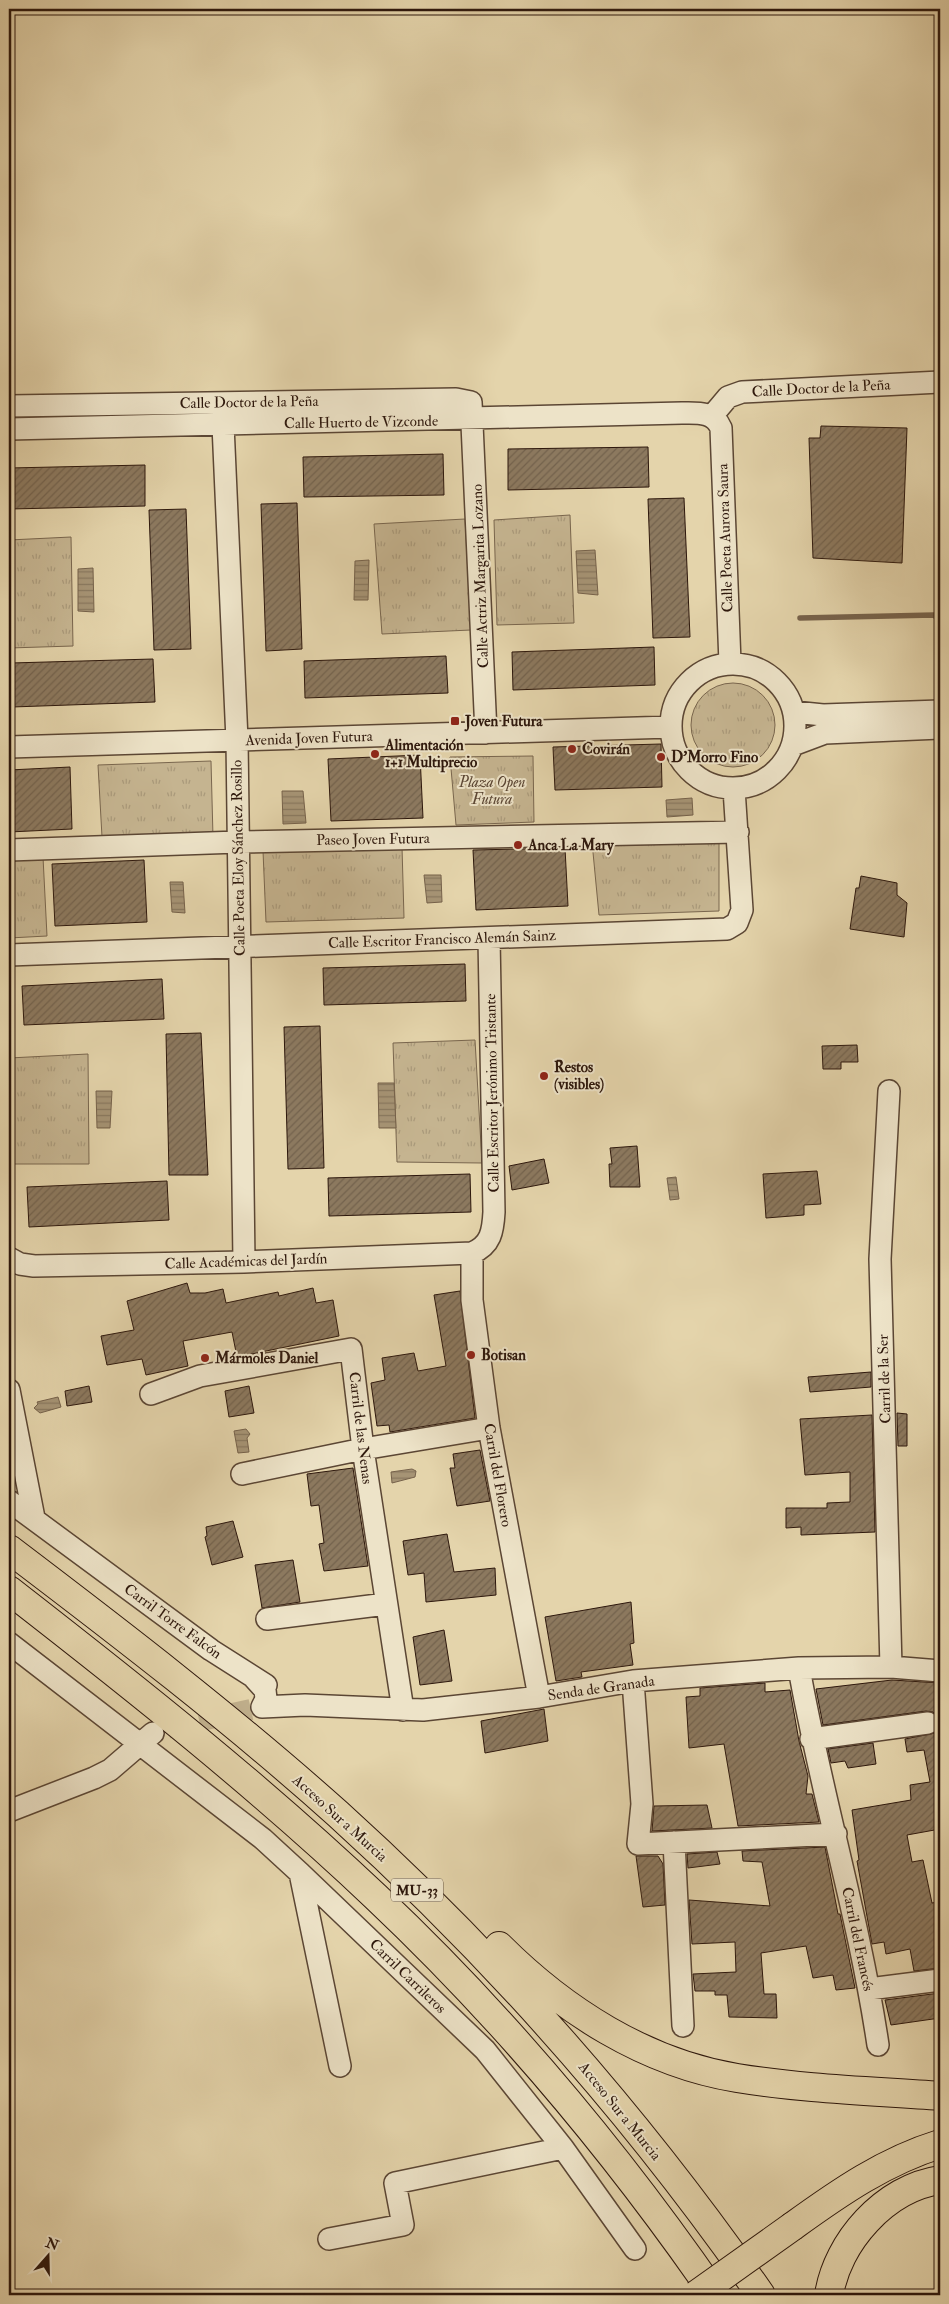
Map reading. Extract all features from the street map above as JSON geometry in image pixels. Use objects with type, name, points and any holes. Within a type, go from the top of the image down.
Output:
[{"type":"highway","name":"Acceso Sur a Murcia","points":[[9,1549],[175,1678],[338,1814],[453,1926],[572,2051],[702,2213],[761,2295]]},
{"type":"highway","name":"MU-33","points":[[9,1590],[153,1702],[258,1790],[378,1898],[494,2016],[592,2130],[715,2295]]},
{"type":"highway","points":[[175,1678],[305,1769],[427,1876],[526,1973],[553,1996],[609,2032],[672,2060],[705,2071],[735,2078],[821,2088],[940,2096]]},
{"type":"highway","points":[[696,2295],[868,2174],[907,2155],[940,2144]]},
{"type":"highway","points":[[829,2295],[841,2257],[853,2237],[869,2220],[901,2195],[940,2180]]},
{"type":"street","name":"Calle Doctor de la Peña","points":[[712,416],[728,397],[742,392],[940,382]]},
{"type":"street","name":"Calle Doctor de la Peña","points":[[9,406],[466,400],[472,404],[474,420]]},
{"type":"street","name":"Calle Huerto de Vizconde","points":[[9,429],[474,420],[689,413],[712,416]]},
{"type":"street","name":"Calle Poeta Aurora Saura","points":[[712,416],[719,424],[722,445],[730,663]]},
{"type":"street","name":"Calle Actriz Margarita Lozano","points":[[474,420],[486,733]]},
{"type":"street","name":"Calle Poeta Eloy Sánchez Rosillo","points":[[223,425],[237,740],[244,1262]]},
{"type":"street","points":[[730,663],[754,667],[775,679],[787,694],[794,712],[796,728],[793,745],[780,768],[760,783],[734,789],[710,784],[689,771],[676,751],[670,728],[672,708],[681,691],[694,676],[711,667],[730,663]]},
{"type":"street","points":[[794,712],[823,715],[940,711]]},
{"type":"street","name":"Avenida Joven Futura","points":[[9,747],[670,728]]},
{"type":"street","points":[[793,745],[825,733],[940,728]]},
{"type":"street","name":"Calle Escritor Francisco Alemán Sainz","points":[[9,955],[239,945],[727,929],[737,923],[742,910],[734,789]]},
{"type":"street","name":"Paseo Joven Futura","points":[[9,850],[238,842],[738,832]]},
{"type":"street","name":"Calle Escritor Jerónimo Tristante","points":[[478,1250],[490,1238],[494,1212],[489,938]]},
{"type":"street","name":"Carril de la Ser","points":[[889,1091],[880,1259],[891,1667]]},
{"type":"street","name":"Calle Académicas del Jardín","points":[[9,1258],[20,1264],[34,1266],[244,1262],[478,1250]]},
{"type":"street","name":"Carril del Florero","points":[[478,1250],[472,1300],[489,1428],[538,1697]]},
{"type":"street","name":"Carril de las Nenas","points":[[151,1394],[200,1376],[351,1349],[363,1450],[402,1710]]},
{"type":"street","points":[[9,1390],[34,1518]]},
{"type":"street","points":[[242,1474],[489,1428]]},
{"type":"street","name":"Carril Torre Falcón","points":[[9,1501],[211,1650],[254,1678],[290,1694],[353,1707]]},
{"type":"street","points":[[267,1619],[386,1604]]},
{"type":"street","name":"Carril Carrileros","points":[[9,1643],[146,1739],[300,1872],[484,2050],[563,2148],[635,2249]]},
{"type":"street","name":"Senda de Granada","points":[[254,1678],[265,1690],[266,1699],[262,1707],[305,1705],[402,1710],[538,1697],[633,1681],[799,1668],[891,1667],[940,1671]]},
{"type":"street","name":"Carril del Francés","points":[[799,1668],[811,1739],[836,1834],[869,1989],[878,2045]]},
{"type":"street","points":[[633,1681],[642,1804],[638,1844],[836,1834]]},
{"type":"street","points":[[811,1739],[928,1723]]},
{"type":"street","points":[[9,1811],[110,1770],[146,1739]]},
{"type":"street","points":[[674,1842],[683,2026]]},
{"type":"street","points":[[300,1872],[340,2066]]},
{"type":"street","points":[[869,1989],[940,1980]]},
{"type":"street","points":[[329,2239],[403,2225],[395,2183],[563,2148]]},
{"type":"green space","points":[[570,515],[574,623],[497,625],[494,520]]},
{"type":"green space","points":[[465,519],[471,630],[382,634],[374,524]]},
{"type":"green space","points":[[71,537],[73,646],[9,648],[9,540]]},
{"type":"green space","points":[[733,683],[756,690],[768,702],[775,725],[768,748],[756,760],[733,767],[710,760],[698,748],[691,725],[698,702],[710,690]]},
{"type":"green space","name":"Plaza Open Futura","points":[[533,756],[534,822],[456,825],[450,757]]},
{"type":"green space","points":[[211,761],[213,837],[102,837],[98,765]]},
{"type":"green space","points":[[719,838],[719,911],[599,915],[592,842]]},
{"type":"green space","points":[[402,847],[404,918],[266,922],[263,851]]},
{"type":"green space","points":[[43,857],[47,936],[9,938],[9,858]]},
{"type":"green space","points":[[475,1040],[482,1163],[397,1162],[393,1043]]},
{"type":"green space","points":[[88,1054],[89,1164],[10,1164],[9,1058]]},
{"type":"shaded area","points":[[595,550],[598,595],[578,593],[576,551]]},
{"type":"shaded area","points":[[369,560],[368,600],[354,600],[355,561]]},
{"type":"shaded area","points":[[93,568],[94,612],[78,611],[78,569]]},
{"type":"shaded area","points":[[282,791],[303,791],[306,823],[283,824]]},
{"type":"shaded area","points":[[692,798],[693,815],[667,817],[666,800]]},
{"type":"shaded area","points":[[424,875],[441,875],[442,902],[427,903]]},
{"type":"shaded area","points":[[170,882],[183,882],[185,913],[172,912]]},
{"type":"shaded area","points":[[378,1083],[394,1083],[396,1128],[379,1128]]},
{"type":"shaded area","points":[[96,1091],[112,1091],[110,1128],[97,1128]]},
{"type":"shaded area","points":[[676,1177],[679,1199],[670,1200],[667,1178]]},
{"type":"shaded area","points":[[58,1397],[61,1407],[40,1413],[34,1408],[38,1404],[37,1402]]},
{"type":"shaded area","points":[[246,1429],[250,1434],[247,1438],[249,1452],[238,1453],[234,1431]]},
{"type":"shaded area","points":[[412,1469],[416,1471],[415,1477],[392,1483],[391,1472]]},
{"type":"building","points":[[821,426],[907,428],[902,563],[813,558],[809,438],[820,438]]},
{"type":"building","points":[[648,447],[649,487],[508,490],[508,449]]},
{"type":"building","points":[[443,454],[444,495],[304,497],[303,457]]},
{"type":"building","points":[[145,465],[145,506],[9,509],[9,468]]},
{"type":"building","points":[[684,498],[690,637],[653,638],[648,499]]},
{"type":"building","points":[[297,503],[302,649],[266,651],[261,504]]},
{"type":"building","points":[[186,509],[191,649],[154,650],[149,510]]},
{"type":"building","points":[[654,647],[655,685],[513,690],[512,652]]},
{"type":"building","points":[[446,656],[448,693],[305,698],[304,661]]},
{"type":"building","points":[[153,659],[155,702],[12,707],[11,663]]},
{"type":"building","points":[[661,744],[662,787],[555,790],[553,747]]},
{"type":"building","points":[[420,755],[423,818],[331,821],[328,759]]},
{"type":"building","points":[[70,767],[72,829],[9,832],[9,770]]},
{"type":"building","points":[[565,848],[568,906],[476,910],[473,850]]},
{"type":"building","points":[[144,860],[147,922],[55,926],[52,864]]},
{"type":"building","points":[[861,876],[897,883],[897,895],[907,903],[904,937],[850,929],[856,888],[859,888]]},
{"type":"building","points":[[465,964],[466,1001],[324,1005],[323,968]]},
{"type":"building","points":[[162,979],[164,1019],[24,1025],[22,986]]},
{"type":"building","points":[[320,1026],[324,1168],[288,1169],[284,1027]]},
{"type":"building","points":[[201,1033],[208,1175],[169,1175],[166,1034]]},
{"type":"building","points":[[857,1045],[858,1062],[841,1062],[841,1069],[823,1069],[822,1046]]},
{"type":"building","points":[[637,1146],[640,1187],[610,1187],[609,1164],[612,1164],[610,1148]]},
{"type":"building","points":[[544,1159],[549,1183],[512,1190],[509,1166]]},
{"type":"building","points":[[817,1171],[821,1204],[804,1205],[804,1215],[766,1218],[763,1174]]},
{"type":"building","points":[[470,1174],[471,1212],[329,1216],[328,1178]]},
{"type":"building","points":[[167,1181],[169,1220],[29,1227],[27,1187]]},
{"type":"building","points":[[187,1283],[190,1293],[205,1293],[223,1289],[226,1303],[278,1292],[279,1296],[313,1288],[316,1303],[333,1300],[339,1336],[237,1357],[232,1332],[183,1341],[188,1366],[146,1375],[142,1359],[107,1365],[101,1336],[134,1330],[127,1301]]},
{"type":"building","points":[[460,1291],[475,1418],[390,1432],[389,1425],[377,1426],[371,1383],[385,1380],[382,1358],[414,1353],[418,1371],[446,1366],[434,1295]]},
{"type":"building","points":[[871,1372],[871,1387],[810,1392],[808,1377]]},
{"type":"building","points":[[89,1386],[92,1402],[67,1406],[65,1391]]},
{"type":"building","points":[[249,1386],[254,1413],[229,1417],[225,1391]]},
{"type":"building","points":[[897,1413],[907,1414],[907,1446],[898,1446]]},
{"type":"building","points":[[872,1415],[875,1532],[801,1535],[801,1527],[786,1528],[786,1508],[827,1508],[827,1503],[850,1502],[850,1472],[805,1475],[800,1419]]},
{"type":"building","points":[[480,1450],[490,1501],[457,1506],[450,1468],[455,1468],[453,1454]]},
{"type":"building","points":[[353,1468],[368,1566],[324,1571],[319,1544],[324,1543],[319,1505],[311,1506],[307,1474]]},
{"type":"building","points":[[233,1521],[243,1557],[212,1565],[205,1537],[207,1536],[206,1527]]},
{"type":"building","points":[[447,1534],[454,1572],[495,1568],[496,1595],[426,1602],[424,1573],[408,1575],[403,1541]]},
{"type":"building","points":[[293,1560],[300,1602],[262,1608],[255,1565]]},
{"type":"building","points":[[631,1602],[634,1643],[630,1644],[633,1665],[581,1672],[582,1677],[556,1681],[545,1617]]},
{"type":"building","points":[[444,1630],[452,1681],[420,1685],[413,1637]]},
{"type":"building","points":[[892,1680],[940,1683],[940,1721],[933,1712],[926,1711],[823,1725],[816,1689]]},
{"type":"building","points":[[765,1683],[765,1692],[790,1690],[799,1741],[808,1776],[806,1794],[812,1794],[819,1822],[738,1826],[724,1744],[689,1748],[686,1697],[700,1696],[700,1688]]},
{"type":"building","points":[[544,1709],[548,1741],[485,1753],[481,1721]]},
{"type":"building","points":[[940,1723],[940,1829],[907,1835],[912,1862],[923,1860],[932,1903],[938,1902],[940,1968],[914,1971],[910,1949],[886,1954],[884,1942],[872,1944],[857,1861],[859,1860],[852,1810],[911,1800],[910,1785],[930,1782],[924,1750],[907,1752],[905,1739],[935,1733]]},
{"type":"building","points":[[873,1743],[876,1764],[848,1768],[845,1761],[831,1763],[828,1749]]},
{"type":"building","points":[[707,1805],[712,1828],[652,1831],[654,1806]]},
{"type":"building","points":[[825,1847],[855,1988],[836,1990],[833,1975],[813,1978],[806,1946],[761,1953],[764,1994],[776,1994],[777,2018],[729,2017],[727,1995],[715,1995],[715,1991],[695,1991],[693,1974],[736,1972],[735,1942],[692,1944],[689,1900],[770,1906],[762,1862],[743,1861],[742,1851]]},
{"type":"building","points":[[717,1852],[720,1864],[688,1868],[687,1854]]},
{"type":"building","points":[[636,1856],[658,1856],[663,1864],[665,1905],[643,1907]]},
{"type":"building","points":[[940,1993],[940,2018],[891,2025],[885,2000]]},
{"type":"waterway","points":[[800,618],[934,615],[940,621]]},
{"type":"tunnel","points":[[168,1728],[262,1707]]},
{"type":"place","name":"Joven Futura","points":[[455,721]]},
{"type":"place","name":"Covirán","points":[[572,749]]},
{"type":"place","name":"Alimentación 1+1 Multiprecio","points":[[375,754]]},
{"type":"place","name":"D'Morro Fino","points":[[661,757]]},
{"type":"place","name":"Anca La Mary","points":[[518,845]]},
{"type":"place","name":"Restos (visibles)","points":[[544,1076]]},
{"type":"place","name":"Botisan","points":[[471,1355]]},
{"type":"place","name":"Mármoles Daniel","points":[[205,1358]]}]
